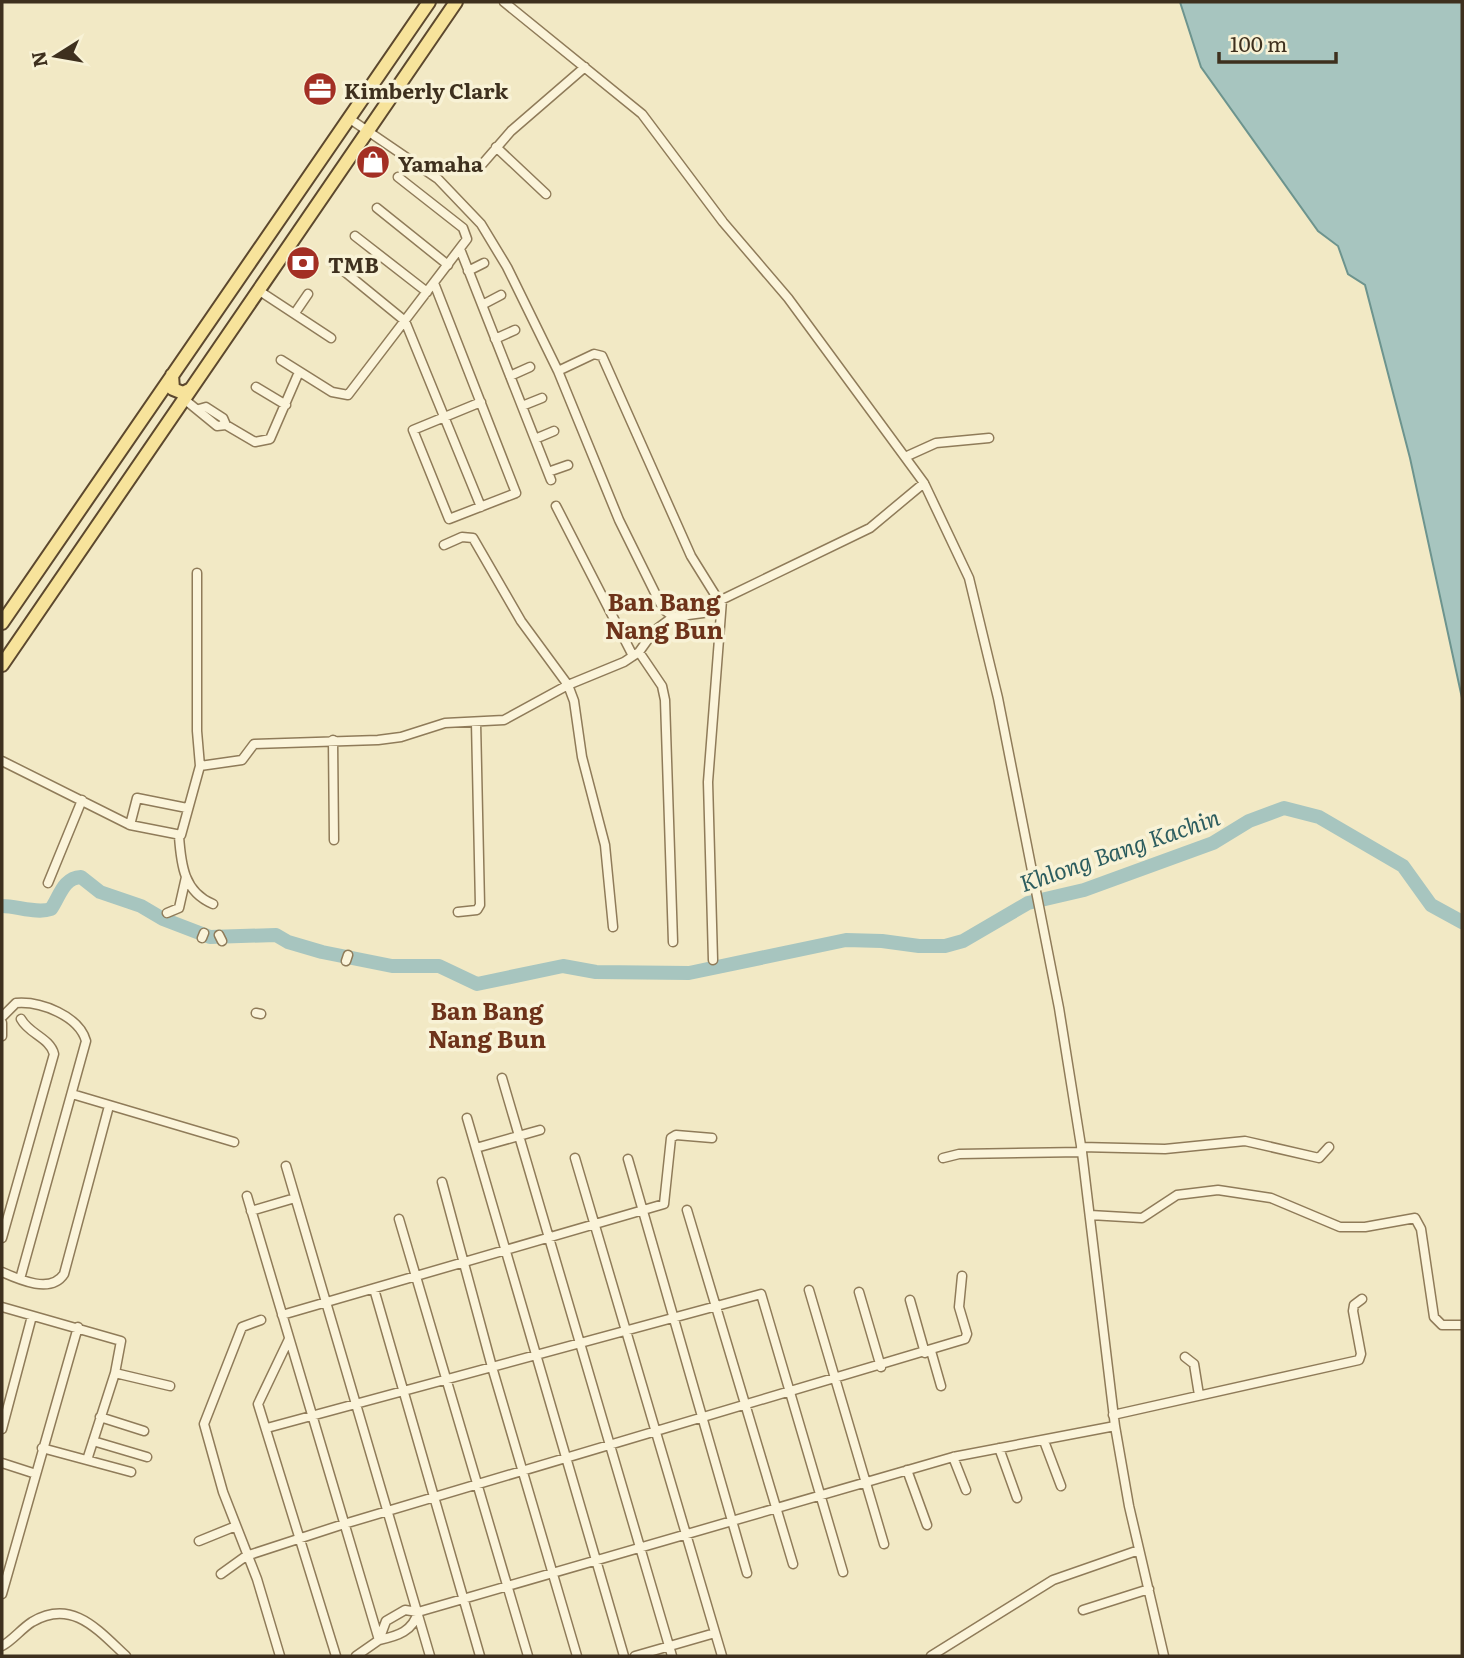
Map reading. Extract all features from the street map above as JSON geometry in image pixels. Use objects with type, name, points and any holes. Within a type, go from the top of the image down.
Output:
[{"type":"main road","points":[[2,665],[456,2]]},
{"type":"main road","points":[[2,623],[425,7],[440,24]]},
{"type":"main road","points":[[172,375],[173,389],[187,394]]},
{"type":"main road","points":[[143,415],[160,411],[166,416],[164,430]]},
{"type":"street","points":[[504,2],[642,114],[714,211],[789,298],[925,483],[969,578],[998,698],[1059,1008],[1082,1149],[1113,1415],[1139,1550],[1164,1656]]},
{"type":"street","points":[[478,169],[539,104],[585,67]]},
{"type":"street","points":[[350,119],[438,178],[481,224],[507,267],[558,371],[618,520],[663,608],[673,617]]},
{"type":"street","points":[[496,147],[546,194]]},
{"type":"street","points":[[281,360],[332,392],[348,395],[467,239],[463,228],[398,177]]},
{"type":"street","points":[[377,208],[448,265]]},
{"type":"street","points":[[355,236],[427,292]]},
{"type":"street","points":[[460,249],[550,476],[568,465]]},
{"type":"street","points":[[334,263],[405,321],[481,507]]},
{"type":"street","points":[[468,271],[484,263]]},
{"type":"street","points":[[434,283],[481,402],[516,493],[449,519],[413,430],[481,402]]},
{"type":"street","points":[[258,290],[331,338]]},
{"type":"street","points":[[295,313],[308,294]]},
{"type":"street","points":[[482,305],[501,295]]},
{"type":"street","points":[[495,339],[515,330]]},
{"type":"street","points":[[558,371],[594,354],[602,356],[691,555],[721,600],[708,782],[713,960]]},
{"type":"street","points":[[510,376],[530,368]]},
{"type":"street","points":[[187,394],[199,409],[206,407],[223,418],[226,425],[262,443],[273,435],[299,372]]},
{"type":"street","points":[[256,387],[286,405]]},
{"type":"street","points":[[522,406],[542,398]]},
{"type":"street","points":[[535,439],[554,431]]},
{"type":"street","points":[[905,457],[936,443],[989,438]]},
{"type":"street","points":[[201,766],[242,760],[254,744],[378,740],[401,737],[445,723],[504,720],[568,685],[636,654],[654,631],[673,617],[703,613],[721,600],[870,528],[925,483]]},
{"type":"street","points":[[556,506],[636,654],[662,686],[665,700],[673,942]]},
{"type":"street","points":[[444,545],[462,537],[473,538],[521,621],[568,685],[574,701],[582,757],[605,845],[613,928]]},
{"type":"street","points":[[197,573],[197,731],[201,766],[179,836],[186,876],[195,894],[213,904]]},
{"type":"street","points":[[458,912],[477,910],[480,905],[476,722]]},
{"type":"street","points":[[333,740],[334,840]]},
{"type":"street","points":[[2,761],[130,825],[179,836]]},
{"type":"street","points":[[130,825],[136,798],[187,808]]},
{"type":"street","points":[[48,884],[82,800]]},
{"type":"street","points":[[167,913],[179,908],[186,876]]},
{"type":"street","points":[[2,1017],[10,1006],[24,1002],[60,1013],[81,1027],[86,1051],[20,1279]]},
{"type":"street","points":[[2,1238],[54,1054],[49,1043],[31,1032],[21,1019]]},
{"type":"street","points":[[2,1023],[2,1036]]},
{"type":"street","points":[[502,1078],[673,1656]]},
{"type":"street","points":[[72,1094],[234,1142]]},
{"type":"street","points":[[2,1272],[49,1286],[59,1282],[64,1274],[110,1105]]},
{"type":"street","points":[[467,1118],[624,1656]]},
{"type":"street","points":[[476,1148],[540,1130]]},
{"type":"street","points":[[282,1315],[664,1204],[671,1138],[712,1138]]},
{"type":"street","points":[[943,1158],[959,1154],[1082,1149],[1165,1149],[1245,1141],[1319,1158],[1329,1147]]},
{"type":"street","points":[[575,1158],[722,1656]]},
{"type":"street","points":[[628,1159],[671,1318],[747,1573]]},
{"type":"street","points":[[286,1166],[430,1656]]},
{"type":"street","points":[[442,1182],[492,1367],[577,1656]]},
{"type":"street","points":[[1090,1215],[1142,1218],[1177,1195],[1218,1190],[1271,1198],[1340,1227],[1365,1227],[1415,1218],[1421,1229],[1434,1317],[1442,1325],[1462,1325]]},
{"type":"street","points":[[247,1196],[379,1640]]},
{"type":"street","points":[[251,1211],[295,1198]]},
{"type":"street","points":[[687,1210],[793,1564]]},
{"type":"street","points":[[399,1219],[528,1656]]},
{"type":"street","points":[[221,1574],[246,1556],[344,1524],[881,1367],[965,1339],[967,1334],[959,1307],[962,1276]]},
{"type":"street","points":[[374,1289],[480,1656]]},
{"type":"street","points":[[809,1290],[884,1544]]},
{"type":"street","points":[[859,1292],[881,1367]]},
{"type":"street","points":[[267,1428],[761,1294],[844,1572]]},
{"type":"street","points":[[1113,1415],[1359,1360],[1361,1354],[1353,1311],[1354,1305],[1362,1299]]},
{"type":"street","points":[[910,1300],[940,1386]]},
{"type":"street","points":[[2,1307],[121,1341],[115,1373],[87,1460]]},
{"type":"street","points":[[2,1429],[32,1316]]},
{"type":"street","points":[[261,1320],[242,1327],[204,1424],[223,1492],[257,1579],[280,1656]]},
{"type":"street","points":[[2,1594],[78,1328]]},
{"type":"street","points":[[289,1339],[259,1401],[336,1656]]},
{"type":"street","points":[[1185,1357],[1194,1364],[1199,1395]]},
{"type":"street","points":[[115,1373],[170,1386]]},
{"type":"street","points":[[100,1417],[144,1431]]},
{"type":"street","points":[[379,1640],[386,1621],[405,1610],[418,1612],[508,1587],[953,1457],[1115,1426]]},
{"type":"street","points":[[93,1441],[147,1457]]},
{"type":"street","points":[[1044,1441],[1061,1486]]},
{"type":"street","points":[[43,1448],[131,1472]]},
{"type":"street","points":[[999,1448],[1017,1499]]},
{"type":"street","points":[[953,1457],[966,1490]]},
{"type":"street","points":[[2,1463],[36,1474]]},
{"type":"street","points":[[907,1470],[928,1525]]},
{"type":"street","points":[[199,1541],[236,1526]]},
{"type":"street","points":[[931,1656],[1053,1580],[1139,1550]]},
{"type":"street","points":[[1083,1611],[1149,1588]]},
{"type":"street","points":[[2,1646],[29,1624],[55,1612],[69,1614],[88,1623],[126,1656]]},
{"type":"street","points":[[356,1656],[379,1640],[402,1634],[416,1621],[418,1612]]},
{"type":"street","points":[[635,1656],[715,1633]]},
{"type":"water","points":[[1180,2],[1462,2],[1462,698],[1410,458],[1365,285],[1348,274],[1338,246],[1318,231],[1201,67]]},
{"type":"waterway","name":"Khlong Bang Kachin","points":[[2,906],[40,911],[51,909],[66,884],[81,877],[100,892],[141,906],[163,919],[210,937],[276,935],[288,942],[322,952],[392,966],[439,966],[477,984],[563,966],[596,972],[689,973],[846,940],[945,946],[963,941],[1028,903],[1084,890],[1213,843],[1249,821],[1284,808],[1319,817],[1403,866],[1431,905],[1462,922]]},
{"type":"place","name":"Kimberly Clark","points":[[320,89]]},
{"type":"place","name":"Yamaha","points":[[373,162]]},
{"type":"place","name":"TMB","points":[[303,263]]},
{"type":"district","name":"Ban Bang Nang Bun","points":[[664,614]]},
{"type":"district","name":"Ban Bang Nang Bun","points":[[487,1023]]}]
